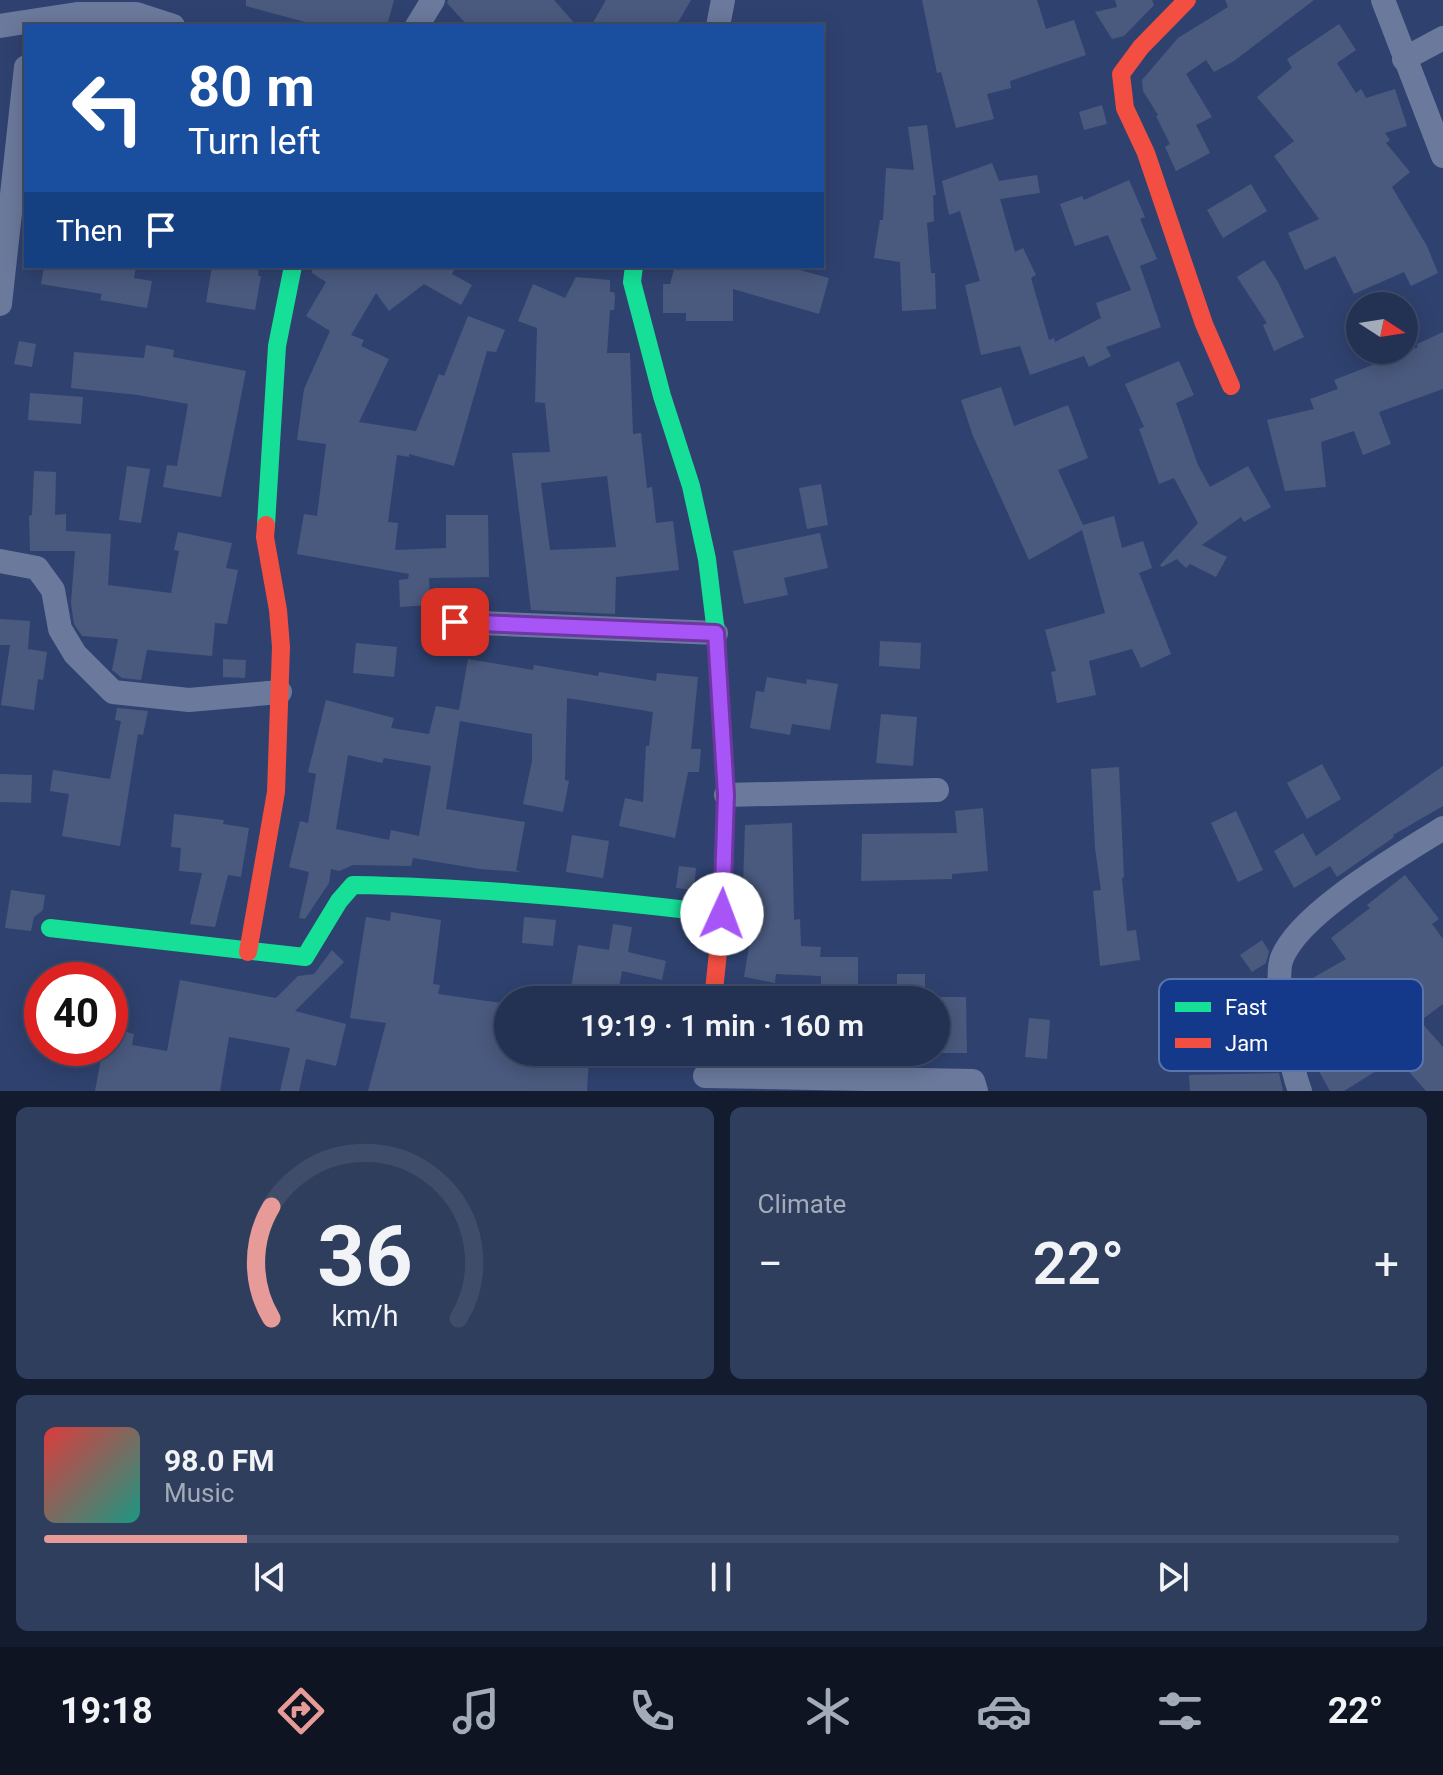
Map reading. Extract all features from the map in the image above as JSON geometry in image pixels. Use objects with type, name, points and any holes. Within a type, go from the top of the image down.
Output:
[{"type":"street","points":[[418,24],[433,0]]},
{"type":"street","points":[[718,24],[723,0]]},
{"type":"street","points":[[1187,0],[1141,47],[1121,74],[1125,108],[1146,153],[1204,324],[1231,386]]},
{"type":"street","points":[[1383,0],[1443,156]]},
{"type":"street","points":[[30,24],[77,14],[136,7],[169,24]]},
{"type":"street","points":[[0,26],[24,24]]},
{"type":"street","points":[[1404,59],[1443,38]]},
{"type":"street","points":[[0,304],[24,85]]},
{"type":"street","points":[[248,952],[276,792],[280,692],[278,610],[265,537],[277,346],[293,268]]},
{"type":"street","points":[[634,268],[632,282],[662,396],[691,486],[707,559],[716,633],[726,795],[722,914],[714,986]]},
{"type":"street","points":[[0,561],[37,568],[53,590],[60,629],[75,654],[113,692],[189,700],[280,692]]},
{"type":"street","points":[[455,622],[716,633]]},
{"type":"street","points":[[726,795],[937,790]]},
{"type":"street","points":[[1280,979],[1281,959],[1305,926],[1362,879],[1439,839]]},
{"type":"street","points":[[50,928],[305,957],[339,901],[353,885],[453,887],[574,896],[722,914]]},
{"type":"street","points":[[1293,1071],[1300,1091]]},
{"type":"street","points":[[705,1073],[973,1081],[976,1091]]},
{"type":"building","points":[[246,0],[394,0],[388,24],[313,24],[246,6]]},
{"type":"building","points":[[448,0],[554,0],[575,24],[466,24],[447,3]]},
{"type":"building","points":[[606,0],[691,0],[677,24],[592,24]]},
{"type":"building","points":[[922,0],[1037,0],[1046,29],[1074,20],[1086,55],[1010,81],[1011,88],[987,94],[994,119],[956,128],[941,72],[937,73]]},
{"type":"building","points":[[1115,0],[1152,0],[1154,5],[1124,36],[1112,39],[1095,12],[1117,7]]},
{"type":"building","points":[[1225,0],[1314,0],[1234,61],[1214,72],[1206,60],[1186,74],[1212,117],[1196,125],[1210,153],[1176,171],[1165,147],[1170,144],[1158,115],[1143,91],[1142,80],[1178,38],[1228,7]]},
{"type":"building","points":[[1339,24],[1356,50],[1337,63],[1356,93],[1361,89],[1366,98],[1395,89],[1407,126],[1385,133],[1390,140],[1386,143],[1410,172],[1392,187],[1427,246],[1438,273],[1411,286],[1404,272],[1353,292],[1335,256],[1305,270],[1288,233],[1319,219],[1274,156],[1294,141],[1257,97],[1292,68],[1287,59]]},
{"type":"building","points":[[1102,105],[1107,124],[1084,130],[1079,112]]},
{"type":"building","points":[[927,125],[936,195],[933,195],[934,221],[927,223],[931,273],[935,273],[936,309],[902,311],[900,262],[874,258],[880,220],[883,220],[886,168],[914,170],[908,127]]},
{"type":"building","points":[[992,163],[999,181],[1037,175],[1040,193],[1000,199],[1015,252],[1023,248],[1036,275],[1031,278],[1049,340],[1054,338],[1055,342],[1101,318],[1096,303],[1131,290],[1108,235],[1075,246],[1060,204],[1082,196],[1084,200],[1129,180],[1145,217],[1140,219],[1157,259],[1140,266],[1161,327],[1106,347],[1111,356],[1089,367],[1084,356],[1030,375],[1020,346],[981,355],[965,285],[980,281],[960,211],[949,215],[942,181]]},
{"type":"building","points":[[1251,184],[1267,211],[1223,238],[1207,210]]},
{"type":"building","points":[[1264,260],[1304,337],[1274,351],[1263,325],[1267,323],[1237,277]]},
{"type":"building","points":[[44,268],[136,268],[134,278],[152,281],[147,308],[100,300],[102,294],[41,284]]},
{"type":"building","points":[[212,268],[259,268],[258,276],[261,276],[255,310],[206,302]]},
{"type":"building","points":[[312,268],[455,268],[452,274],[472,285],[461,305],[424,284],[389,311],[376,293],[351,335],[364,340],[361,346],[389,359],[359,422],[416,431],[439,374],[444,376],[468,316],[505,330],[496,352],[487,351],[454,466],[409,454],[409,457],[397,455],[388,522],[398,523],[395,550],[446,548],[446,515],[488,515],[489,577],[429,578],[430,605],[400,607],[399,580],[408,579],[409,574],[297,554],[304,514],[317,516],[326,444],[297,440],[304,389],[330,331],[306,316],[326,282],[312,273]]},
{"type":"building","points":[[674,268],[801,268],[829,278],[819,314],[733,289],[733,321],[686,321],[686,313],[663,313],[663,284],[670,284]]},
{"type":"building","points":[[576,277],[610,280],[610,292],[614,292],[615,297],[614,310],[610,310],[607,353],[630,353],[633,434],[641,433],[647,488],[652,487],[656,523],[673,521],[679,570],[616,577],[615,614],[531,610],[512,453],[550,452],[545,403],[535,402],[537,328],[518,321],[533,284],[565,298]],"holes":[[[607,476],[616,547],[550,550],[541,483]]]},
{"type":"building","points":[[1443,332],[1443,389],[1379,412],[1391,444],[1363,455],[1354,431],[1321,442],[1326,487],[1285,491],[1267,420],[1314,409],[1310,399],[1338,389],[1334,380],[1375,364],[1418,364],[1418,344]]},
{"type":"building","points":[[19,341],[36,344],[32,367],[14,364]]},
{"type":"building","points":[[146,345],[174,350],[173,357],[246,371],[221,497],[163,487],[167,465],[177,466],[188,404],[71,388],[74,352],[144,358]]},
{"type":"building","points":[[1179,361],[1194,395],[1176,403],[1198,465],[1210,487],[1248,466],[1271,507],[1244,522],[1241,517],[1202,545],[1227,557],[1216,577],[1190,564],[1186,568],[1177,559],[1162,567],[1160,565],[1198,523],[1174,478],[1159,484],[1139,429],[1144,427],[1125,384]]},
{"type":"building","points":[[1001,387],[1014,426],[1068,405],[1088,458],[1058,470],[1083,525],[1114,516],[1122,548],[1143,541],[1152,568],[1139,573],[1171,654],[1141,668],[1132,649],[1089,661],[1096,695],[1057,703],[1051,672],[1056,671],[1045,630],[1105,613],[1082,530],[1029,560],[973,436],[961,400]]},
{"type":"building","points":[[30,393],[83,397],[81,424],[28,420]]},
{"type":"building","points":[[127,466],[150,469],[141,523],[119,520]]},
{"type":"building","points":[[34,471],[56,472],[55,515],[66,514],[66,531],[111,534],[108,585],[171,593],[179,551],[174,550],[178,532],[232,543],[226,568],[238,570],[227,624],[215,623],[212,656],[147,650],[141,680],[122,678],[112,670],[118,639],[82,636],[74,624],[71,603],[75,551],[30,551],[29,516],[32,515]]},
{"type":"building","points":[[821,484],[828,525],[807,529],[799,488]]},
{"type":"building","points":[[820,533],[828,568],[784,578],[788,595],[744,604],[733,551]]},
{"type":"building","points":[[0,619],[30,621],[28,649],[47,652],[43,680],[38,679],[34,710],[1,705],[10,645],[0,645]]},
{"type":"building","points":[[880,641],[921,643],[920,669],[879,666]]},
{"type":"building","points":[[356,643],[397,647],[394,677],[353,673]]},
{"type":"building","points":[[223,659],[246,660],[245,678],[223,677]]},
{"type":"building","points":[[468,659],[533,670],[534,665],[598,676],[599,672],[656,681],[657,673],[698,677],[691,749],[701,749],[699,772],[688,772],[675,838],[619,826],[625,798],[643,802],[646,746],[649,746],[653,712],[567,698],[565,780],[569,781],[563,812],[523,804],[532,761],[532,734],[460,721],[446,809],[525,822],[516,870],[520,872],[413,858],[411,866],[353,865],[339,871],[331,869],[329,883],[305,919],[299,918],[309,872],[289,867],[300,821],[308,823],[316,774],[308,772],[326,700],[394,718],[391,728],[429,734],[436,706],[459,710]],"holes":[[[348,755],[382,763],[384,758],[431,766],[419,836],[391,830],[389,840],[336,829]]]},
{"type":"building","points":[[767,677],[806,684],[807,679],[838,684],[830,730],[792,724],[790,735],[750,728],[756,691],[764,692]]},
{"type":"building","points":[[117,708],[148,711],[143,735],[138,734],[120,846],[62,836],[69,794],[50,791],[53,770],[110,779],[121,721],[115,720]]},
{"type":"building","points":[[881,714],[917,717],[913,766],[876,763]]},
{"type":"building","points":[[1322,764],[1341,799],[1307,819],[1287,783]]},
{"type":"building","points":[[1443,766],[1443,806],[1393,835],[1337,877],[1330,866],[1294,888],[1274,851],[1303,833],[1316,856]]},
{"type":"building","points":[[1119,767],[1122,878],[1127,931],[1136,930],[1140,960],[1100,966],[1093,891],[1101,890],[1095,848],[1091,769]]},
{"type":"building","points":[[0,774],[32,775],[31,803],[0,802]]},
{"type":"building","points":[[983,808],[988,871],[952,874],[952,879],[861,881],[862,834],[957,833],[955,811]]},
{"type":"building","points":[[1236,811],[1263,870],[1238,882],[1211,823]]},
{"type":"building","points":[[174,814],[224,820],[223,824],[249,828],[241,877],[228,875],[215,927],[190,924],[202,873],[179,871],[181,848],[171,847]]},
{"type":"building","points":[[792,823],[794,920],[800,919],[801,946],[821,947],[820,957],[858,957],[858,986],[821,986],[821,976],[776,974],[775,983],[744,977],[754,916],[742,916],[745,825]]},
{"type":"building","points":[[572,835],[609,841],[603,878],[566,872]]},
{"type":"building","points":[[679,866],[696,868],[694,890],[676,888]]},
{"type":"building","points":[[1405,875],[1439,919],[1432,924],[1443,939],[1443,1004],[1423,1019],[1423,979],[1311,979],[1346,959],[1331,938],[1370,908],[1367,905]]},
{"type":"building","points":[[11,890],[45,895],[43,910],[34,917],[31,931],[5,928]]},
{"type":"building","points":[[391,912],[441,920],[433,984],[440,985],[438,994],[494,1002],[494,1066],[589,1066],[587,1091],[368,1091],[386,1023],[350,1018],[366,917],[390,921]]},
{"type":"building","points":[[524,917],[556,920],[553,946],[522,943]]},
{"type":"building","points":[[613,924],[632,927],[628,952],[666,961],[662,980],[622,971],[619,986],[571,986],[578,945],[609,950]]},
{"type":"building","points":[[1262,940],[1269,951],[1266,963],[1252,972],[1240,955]]},
{"type":"building","points":[[332,950],[344,962],[295,1011],[346,1024],[336,1066],[306,1059],[299,1091],[280,1091],[290,1048],[229,1037],[220,1091],[95,1091],[100,1066],[128,1066],[128,1032],[134,1034],[132,1045],[167,1051],[180,980],[276,998],[298,976],[314,974]]},
{"type":"building","points":[[897,974],[925,974],[925,986],[897,986]]},
{"type":"building","points":[[950,997],[966,997],[967,1053],[950,1053]]},
{"type":"building","points":[[1029,1018],[1050,1020],[1047,1059],[1025,1057]]},
{"type":"building","points":[[1423,1024],[1443,1047],[1443,1091],[1426,1091],[1408,1071],[1423,1071]]},
{"type":"building","points":[[1319,1071],[1376,1071],[1344,1091],[1330,1091]]},
{"type":"building","points":[[1279,1073],[1283,1091],[1190,1091],[1189,1075]]},
{"type":"traffic: fast","points":[[266,525],[277,346],[293,268]]},
{"type":"traffic: fast","points":[[634,268],[632,282],[662,396],[691,486],[707,559],[720,700]]},
{"type":"traffic: fast","points":[[50,928],[305,957],[339,901],[353,885],[538,895],[722,914]]},
{"type":"traffic: jam","points":[[1187,0],[1141,47],[1121,74],[1125,108],[1146,153],[1204,324],[1231,386]]},
{"type":"traffic: jam","points":[[248,952],[276,792],[281,647],[265,537],[266,525]]},
{"type":"traffic: jam","points":[[714,986],[722,914],[726,795],[720,700]]},
{"type":"route","points":[[455,622],[716,633],[726,795],[722,914]]}]
